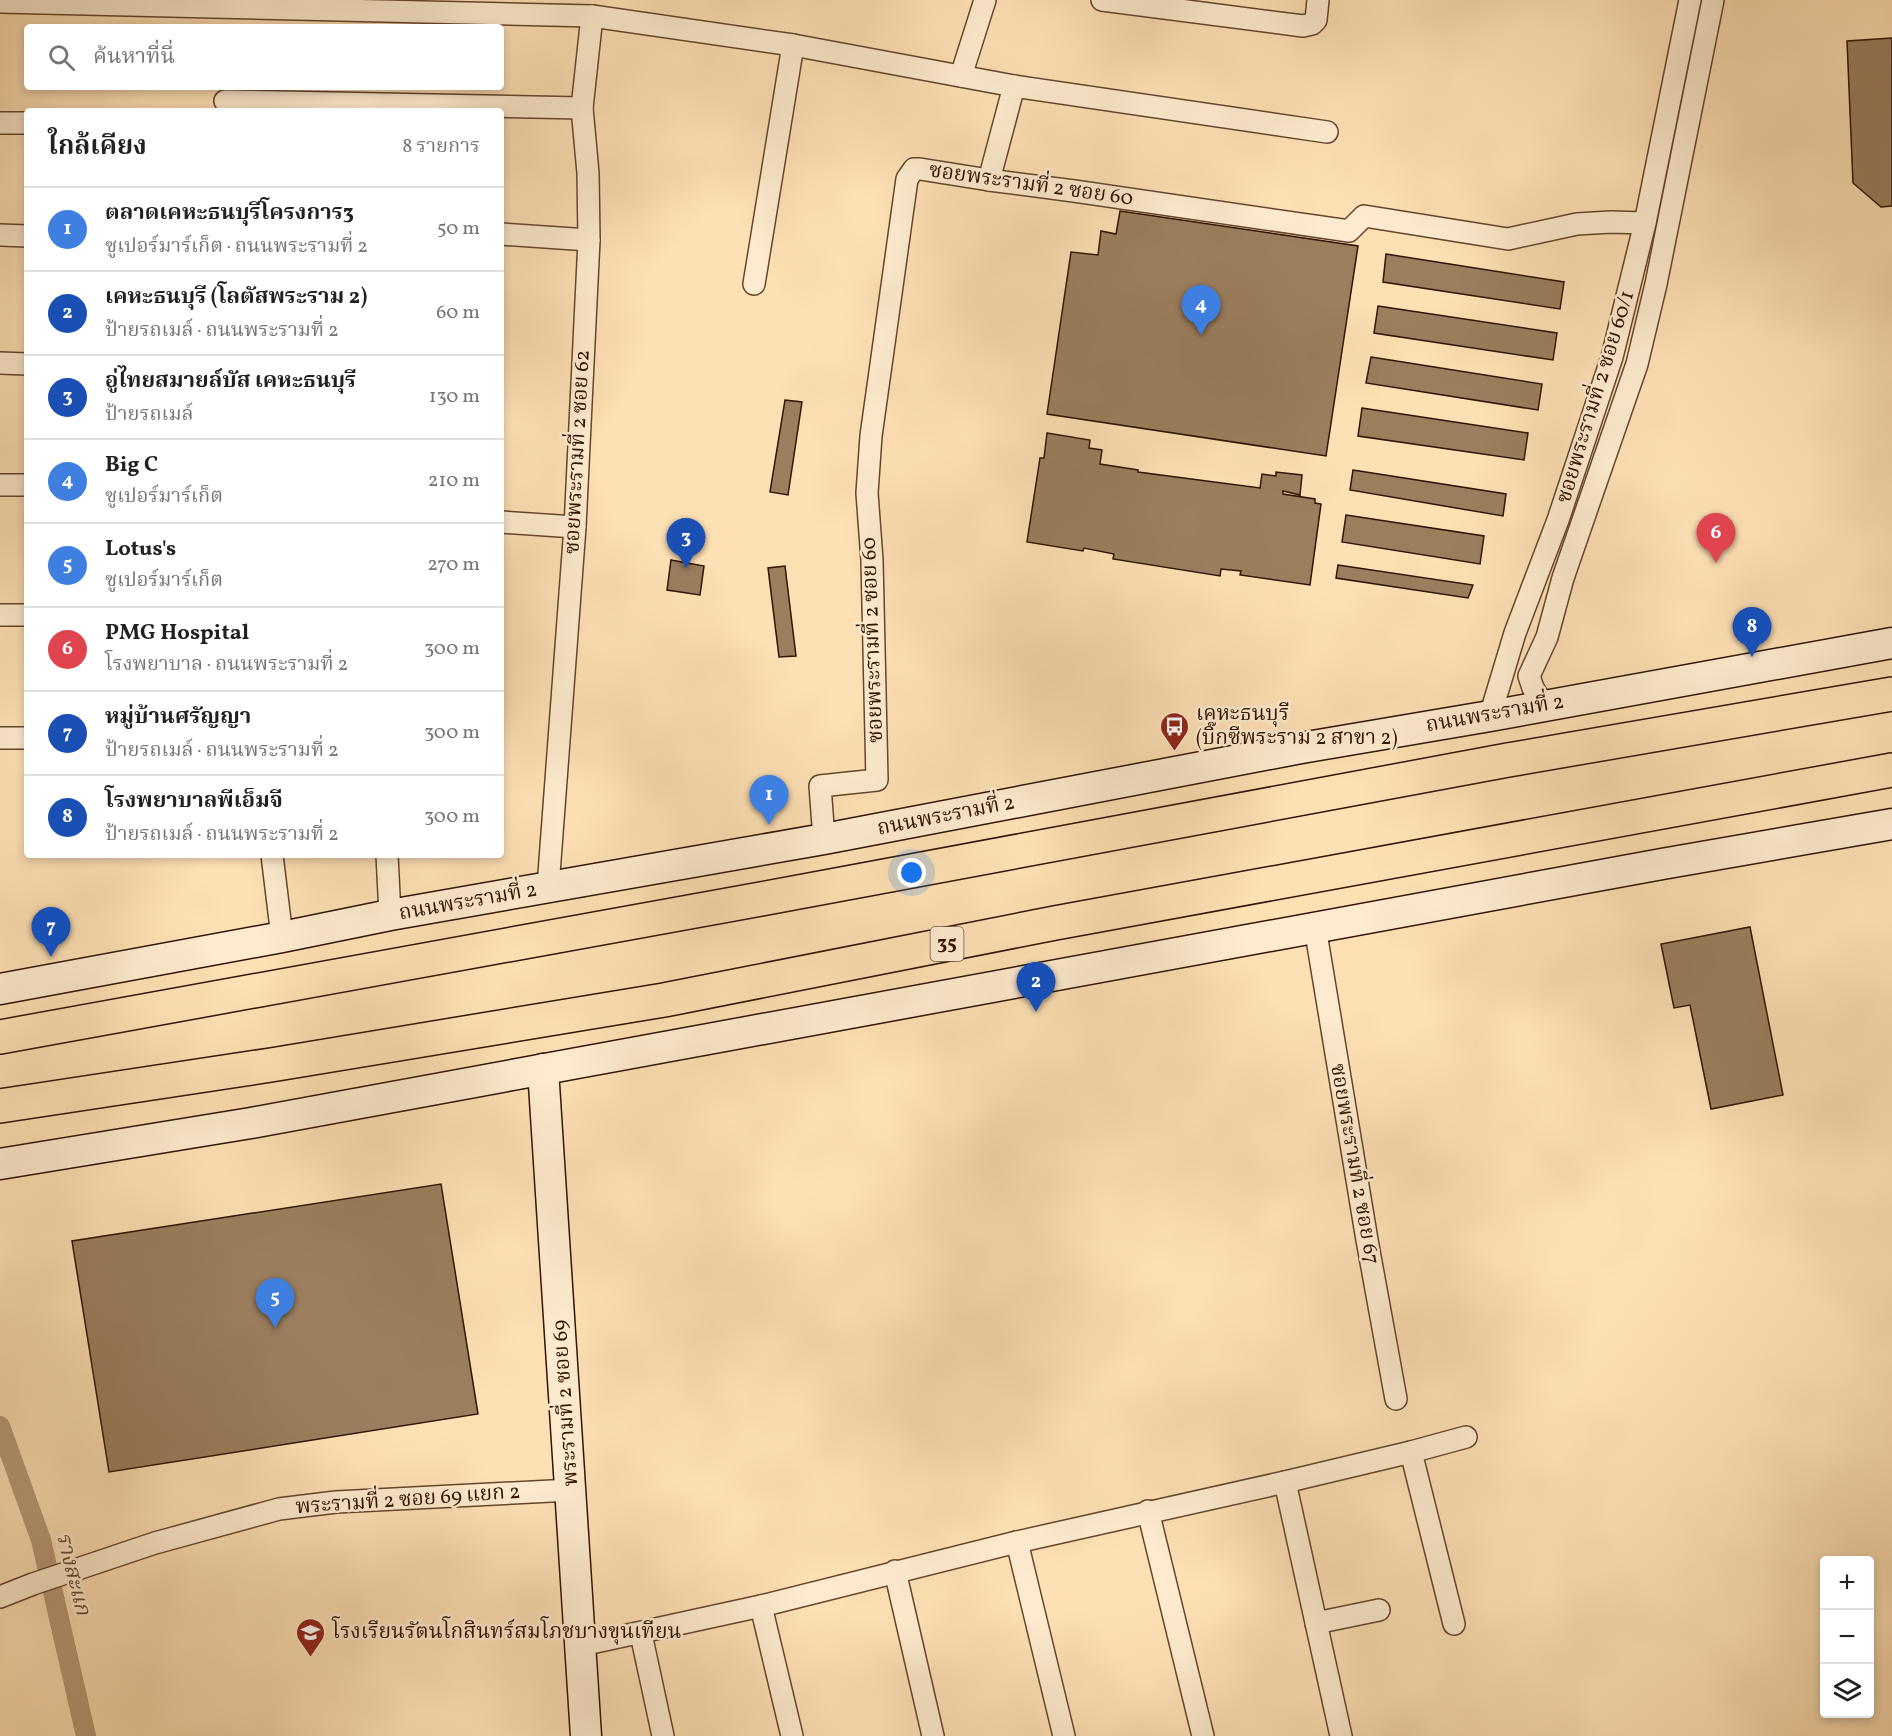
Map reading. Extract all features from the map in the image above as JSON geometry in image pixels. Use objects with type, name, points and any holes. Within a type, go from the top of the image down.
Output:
[{"type":"highway","points":[[0,1037],[1508,760],[1892,694]]},
{"type":"highway","name":"35","points":[[0,1106],[282,1063],[664,1000],[1055,923],[1892,770]]},
{"type":"main road","name":"ถนนพระรามที่ 2","points":[[0,989],[390,915],[824,839],[1301,748],[1892,643]]},
{"type":"main road","name":"35","points":[[0,1164],[251,1123],[1315,927],[1892,824]]},
{"type":"main road","name":"พระรามที่ 2 ซอย 69","points":[[543,1069],[572,1490],[586,1736]]},
{"type":"street","points":[[961,76],[985,0]]},
{"type":"street","points":[[1102,0],[1303,26],[1312,24],[1316,20],[1318,0]]},
{"type":"street","name":"ซอยพระรามที่ 2 ซอย 60/1","points":[[1490,716],[1515,633],[1558,520],[1612,357],[1645,224],[1690,0]]},
{"type":"street","name":"ซอยพระรามที่ 2 ซอย 60/1","points":[[1544,706],[1529,676],[1547,637],[1563,578],[1637,364],[1656,284],[1713,0]]},
{"type":"street","points":[[1,2],[227,17],[397,6],[509,7],[591,16],[793,45],[1014,86],[1327,132]]},
{"type":"street","name":"ซอยพระรามที่ 2 ซอย 62","points":[[548,887],[575,527],[589,240],[588,173],[582,108],[591,16]]},
{"type":"street","points":[[754,284],[793,45]]},
{"type":"street","points":[[989,180],[1014,86]]},
{"type":"street","points":[[225,100],[456,108]]},
{"type":"street","points":[[504,109],[582,108]]},
{"type":"street","points":[[0,123],[24,123]]},
{"type":"street","name":"ซอยพระรามที่ 2 ซอย 60","points":[[824,839],[820,786],[877,780],[872,560],[867,494],[871,436],[907,179],[914,169],[1349,231],[1364,216],[1508,239],[1577,224],[1611,222],[1645,224]]},
{"type":"street","points":[[504,234],[589,240]]},
{"type":"street","points":[[0,235],[24,236]]},
{"type":"street","points":[[0,363],[24,364]]},
{"type":"street","points":[[0,485],[24,486]]},
{"type":"street","points":[[504,522],[575,527]]},
{"type":"street","points":[[0,615],[24,615]]},
{"type":"street","points":[[0,738],[24,738]]},
{"type":"street","points":[[272,858],[282,937]]},
{"type":"street","points":[[387,858],[390,915]]},
{"type":"street","name":"ซอยพระรามที่ 2 ซอย 67","points":[[1315,927],[1396,1400]]},
{"type":"street","points":[[582,1646],[761,1606],[895,1571],[1148,1511],[1286,1482],[1466,1437]]},
{"type":"street","points":[[1411,1452],[1454,1624]]},
{"type":"street","points":[[1286,1482],[1341,1736]]},
{"type":"street","name":"พระรามที่ 2 ซอย 69 แยก 2","points":[[0,1598],[33,1584],[155,1543],[279,1509],[348,1501],[572,1490]]},
{"type":"street","points":[[1148,1511],[1203,1736]]},
{"type":"street","points":[[1017,1542],[1064,1736]]},
{"type":"street","points":[[895,1571],[933,1736]]},
{"type":"street","points":[[761,1606],[792,1736]]},
{"type":"street","points":[[1316,1623],[1379,1610]]},
{"type":"street","points":[[641,1634],[663,1736]]},
{"type":"building","points":[[1892,38],[1892,206],[1881,207],[1853,183],[1847,41]]},
{"type":"building","points":[[1120,211],[1358,246],[1326,456],[1047,414],[1071,252],[1098,255],[1101,231],[1116,234]]},
{"type":"building","points":[[1386,254],[1564,282],[1560,309],[1383,282]]},
{"type":"building","points":[[1378,306],[1557,333],[1553,360],[1374,333]]},
{"type":"building","points":[[1371,357],[1542,384],[1538,410],[1366,383]]},
{"type":"building","points":[[785,400],[802,402],[788,495],[770,492]]},
{"type":"building","points":[[1362,408],[1528,433],[1524,460],[1358,436]]},
{"type":"building","points":[[1047,433],[1090,440],[1089,448],[1102,450],[1100,464],[1138,470],[1138,472],[1260,488],[1262,474],[1276,476],[1276,472],[1302,475],[1300,495],[1283,491],[1283,494],[1315,499],[1315,503],[1321,504],[1310,585],[1240,575],[1241,571],[1221,569],[1220,576],[1113,559],[1114,554],[1084,548],[1083,551],[1027,542],[1040,458],[1044,458]]},
{"type":"building","points":[[1353,470],[1506,494],[1503,516],[1350,490]]},
{"type":"building","points":[[1346,515],[1484,536],[1480,564],[1342,542]]},
{"type":"building","points":[[671,560],[704,566],[700,595],[667,590]]},
{"type":"building","points":[[1338,565],[1473,585],[1468,598],[1336,578]]},
{"type":"building","points":[[785,566],[796,656],[779,657],[768,568]]},
{"type":"building","points":[[1750,927],[1783,1095],[1711,1109],[1690,1005],[1674,1008],[1661,944]]},
{"type":"building","points":[[441,1184],[478,1414],[109,1472],[72,1241]]},
{"type":"waterway","name":"รางสะแก","points":[[0,1426],[41,1540],[86,1736]]},
{"type":"place","name":"Big C","points":[[1201,335]]},
{"type":"place","name":"PMG Hospital","points":[[1716,563]]},
{"type":"place","name":"อู่ไทยสมายล์บัส เคหะธนบุรี","points":[[686,568]]},
{"type":"place","name":"โรงพยาบาลพีเอ็มจี","points":[[1752,657]]},
{"type":"place","name":"เคหะธนบุรี (บิ๊กซีพระราม 2 สาขา 2)","points":[[1175,752]]},
{"type":"place","name":"ตลาดเคหะธนบุรีโครงการ3","points":[[769,825]]},
{"type":"place","name":"หมู่บ้านศรัญญา","points":[[51,957]]},
{"type":"place","name":"เคหะธนบุรี (โลตัสพระราม 2)","points":[[1036,1012]]},
{"type":"place","name":"Lotus's","points":[[275,1328]]},
{"type":"place","name":"โรงเรียนรัตนโกสินทร์สมโภชบางขุนเทียน","points":[[311,1658]]}]
